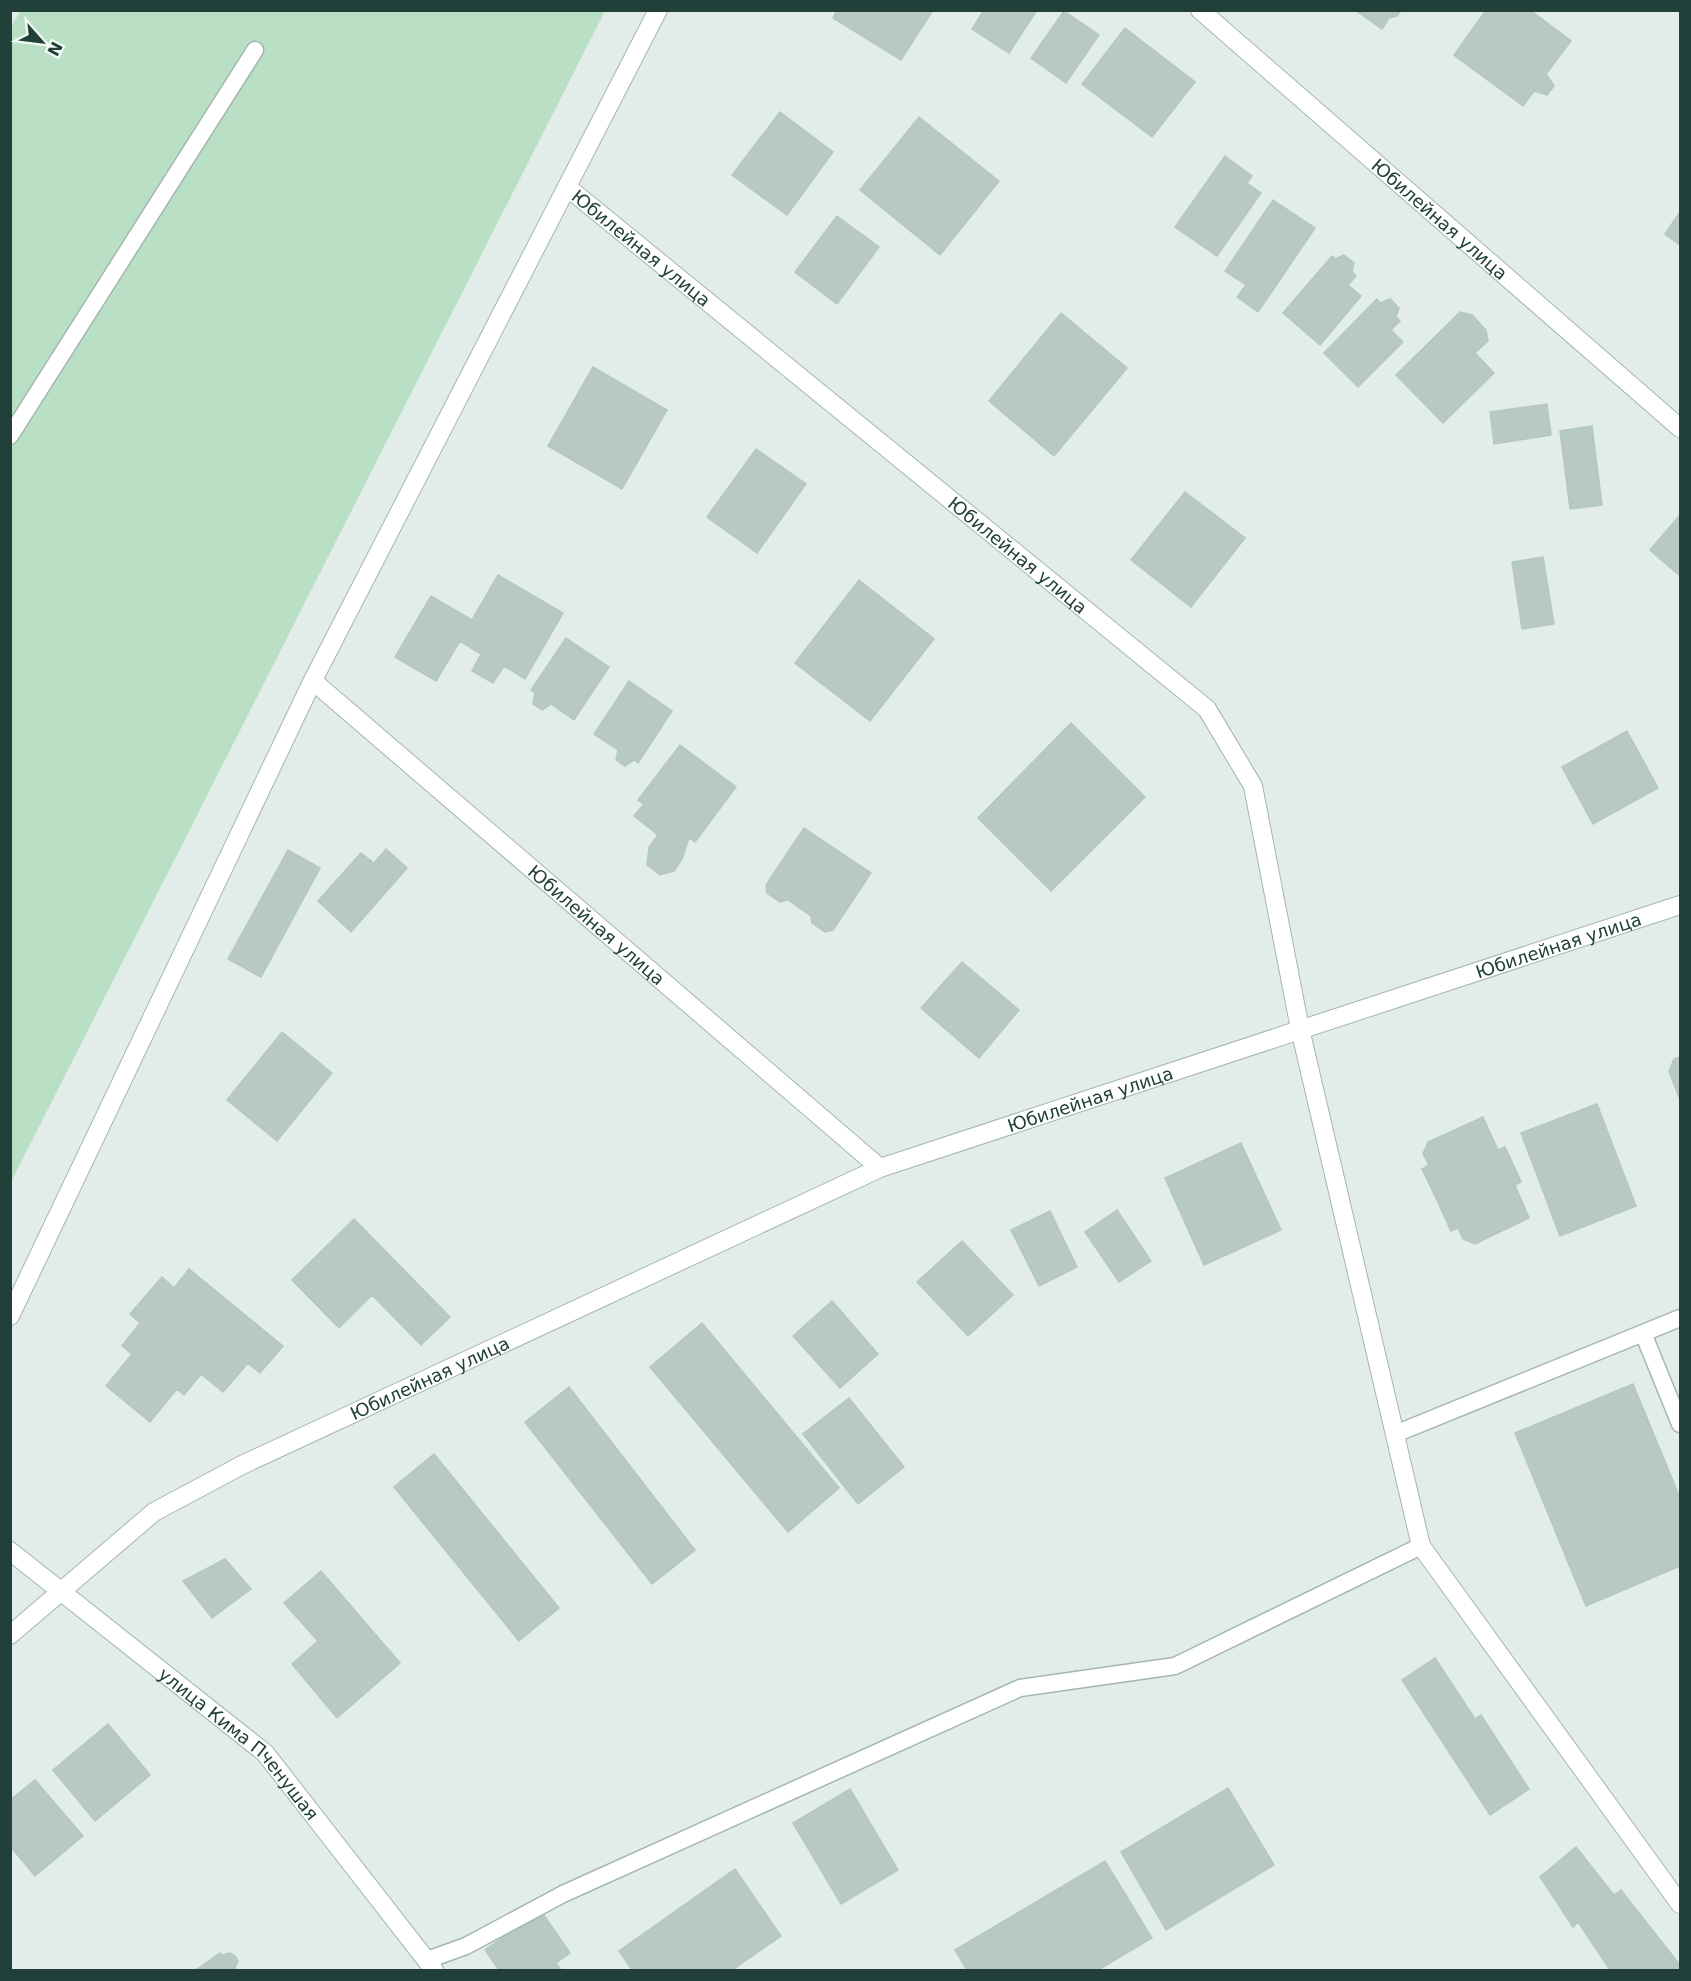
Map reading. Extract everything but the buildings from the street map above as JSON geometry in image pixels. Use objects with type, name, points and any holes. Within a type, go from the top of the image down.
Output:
[{"type":"street","points":[[10,1316],[313,681],[658,10]]},
{"type":"street","name":"Юбилейная улица","points":[[1200,10],[1680,428]]},
{"type":"street","name":"Юбилейная улица","points":[[567,187],[1207,709],[1253,786],[1300,1029]]},
{"type":"street","name":"Юбилейная улица","points":[[313,681],[880,1168]]},
{"type":"street","name":"Юбилейная улица","points":[[10,1635],[154,1512],[242,1465],[880,1168],[1680,906]]},
{"type":"street","points":[[1300,1029],[1421,1546],[1678,1896]]},
{"type":"street","name":"улица Кима Пченушая","points":[[10,1551],[265,1753],[430,1965]]},
{"type":"lane","points":[[10,436],[255,50]]},
{"type":"lane","points":[[1395,1434],[1680,1318]]},
{"type":"lane","points":[[1643,1334],[1680,1424]]},
{"type":"lane","points":[[430,1965],[563,1894],[1020,1688],[1175,1666],[1421,1546]]},
{"type":"green space","points":[[21,10],[605,11],[11,1182],[11,27]]}]
